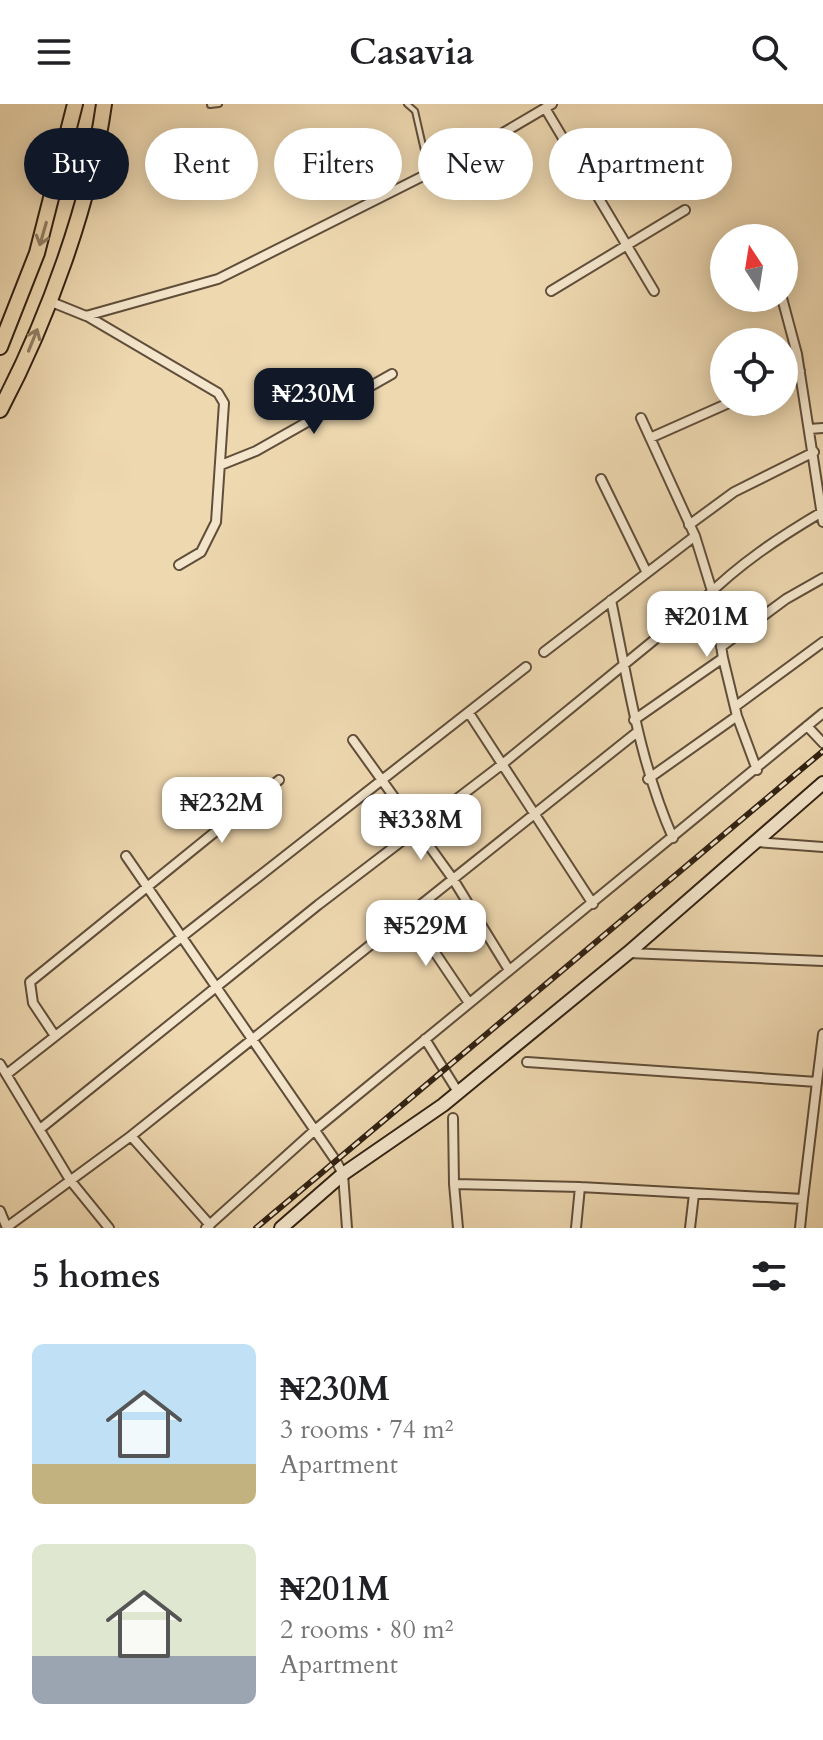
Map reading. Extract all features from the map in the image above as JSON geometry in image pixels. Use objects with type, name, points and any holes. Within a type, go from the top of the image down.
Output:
[{"type":"highway","points":[[0,347],[37,253],[75,104]]},
{"type":"highway","points":[[0,410],[48,301],[81,203],[104,104]]},
{"type":"main road","points":[[281,1228],[343,1174],[458,1092],[628,953],[823,783]]},
{"type":"street","points":[[509,128],[548,106],[654,291]]},
{"type":"street","points":[[86,316],[218,279],[418,179]]},
{"type":"street","points":[[551,291],[685,210]]},
{"type":"street","points":[[48,301],[86,316],[218,393],[225,418],[216,522],[201,552],[179,565]]},
{"type":"street","points":[[785,312],[800,371],[823,522]]},
{"type":"street","points":[[221,465],[256,451],[392,374]]},
{"type":"street","points":[[650,438],[710,411]]},
{"type":"street","points":[[641,418],[695,536],[712,591],[736,711],[757,770]]},
{"type":"street","points":[[809,429],[823,428]]},
{"type":"street","points":[[689,525],[734,492],[814,452]]},
{"type":"street","points":[[601,479],[647,573]]},
{"type":"street","points":[[40,1129],[216,987],[500,766],[767,544],[822,512]]},
{"type":"street","points":[[544,652],[695,536]]},
{"type":"street","points":[[721,647],[786,599],[823,578]]},
{"type":"street","points":[[611,600],[636,733],[648,779],[673,838]]},
{"type":"street","points":[[648,779],[823,642]]},
{"type":"street","points":[[634,720],[723,658]]},
{"type":"street","points":[[7,1074],[526,667]]},
{"type":"street","points":[[469,713],[500,766],[593,904]]},
{"type":"street","points":[[131,1136],[208,1226],[316,1129],[823,713]]},
{"type":"street","points":[[807,726],[823,743]]},
{"type":"street","points":[[0,1211],[7,1227],[131,1136],[636,733]]},
{"type":"street","points":[[353,740],[453,879],[509,970]]},
{"type":"street","points":[[55,1036],[33,1003],[30,982],[279,780]]},
{"type":"street","points":[[755,841],[823,847]]},
{"type":"street","points":[[126,856],[316,1129],[343,1174],[347,1228]]},
{"type":"street","points":[[409,914],[469,1003]]},
{"type":"street","points":[[628,953],[823,961]]},
{"type":"street","points":[[800,1228],[823,1034]]},
{"type":"street","points":[[425,1039],[458,1092]]},
{"type":"street","points":[[527,1062],[817,1082]]},
{"type":"street","points":[[0,1064],[70,1180],[109,1228]]},
{"type":"street","points":[[453,1118],[458,1228]]},
{"type":"street","points":[[454,1184],[580,1187],[803,1199]]},
{"type":"street","points":[[576,1228],[580,1187]]},
{"type":"street","points":[[690,1228],[694,1194]]},
{"type":"lane","points":[[210,105],[219,104]]},
{"type":"lane","points":[[407,104],[415,111],[419,128]]},
{"type":"railway","points":[[256,1228],[823,751]]}]
